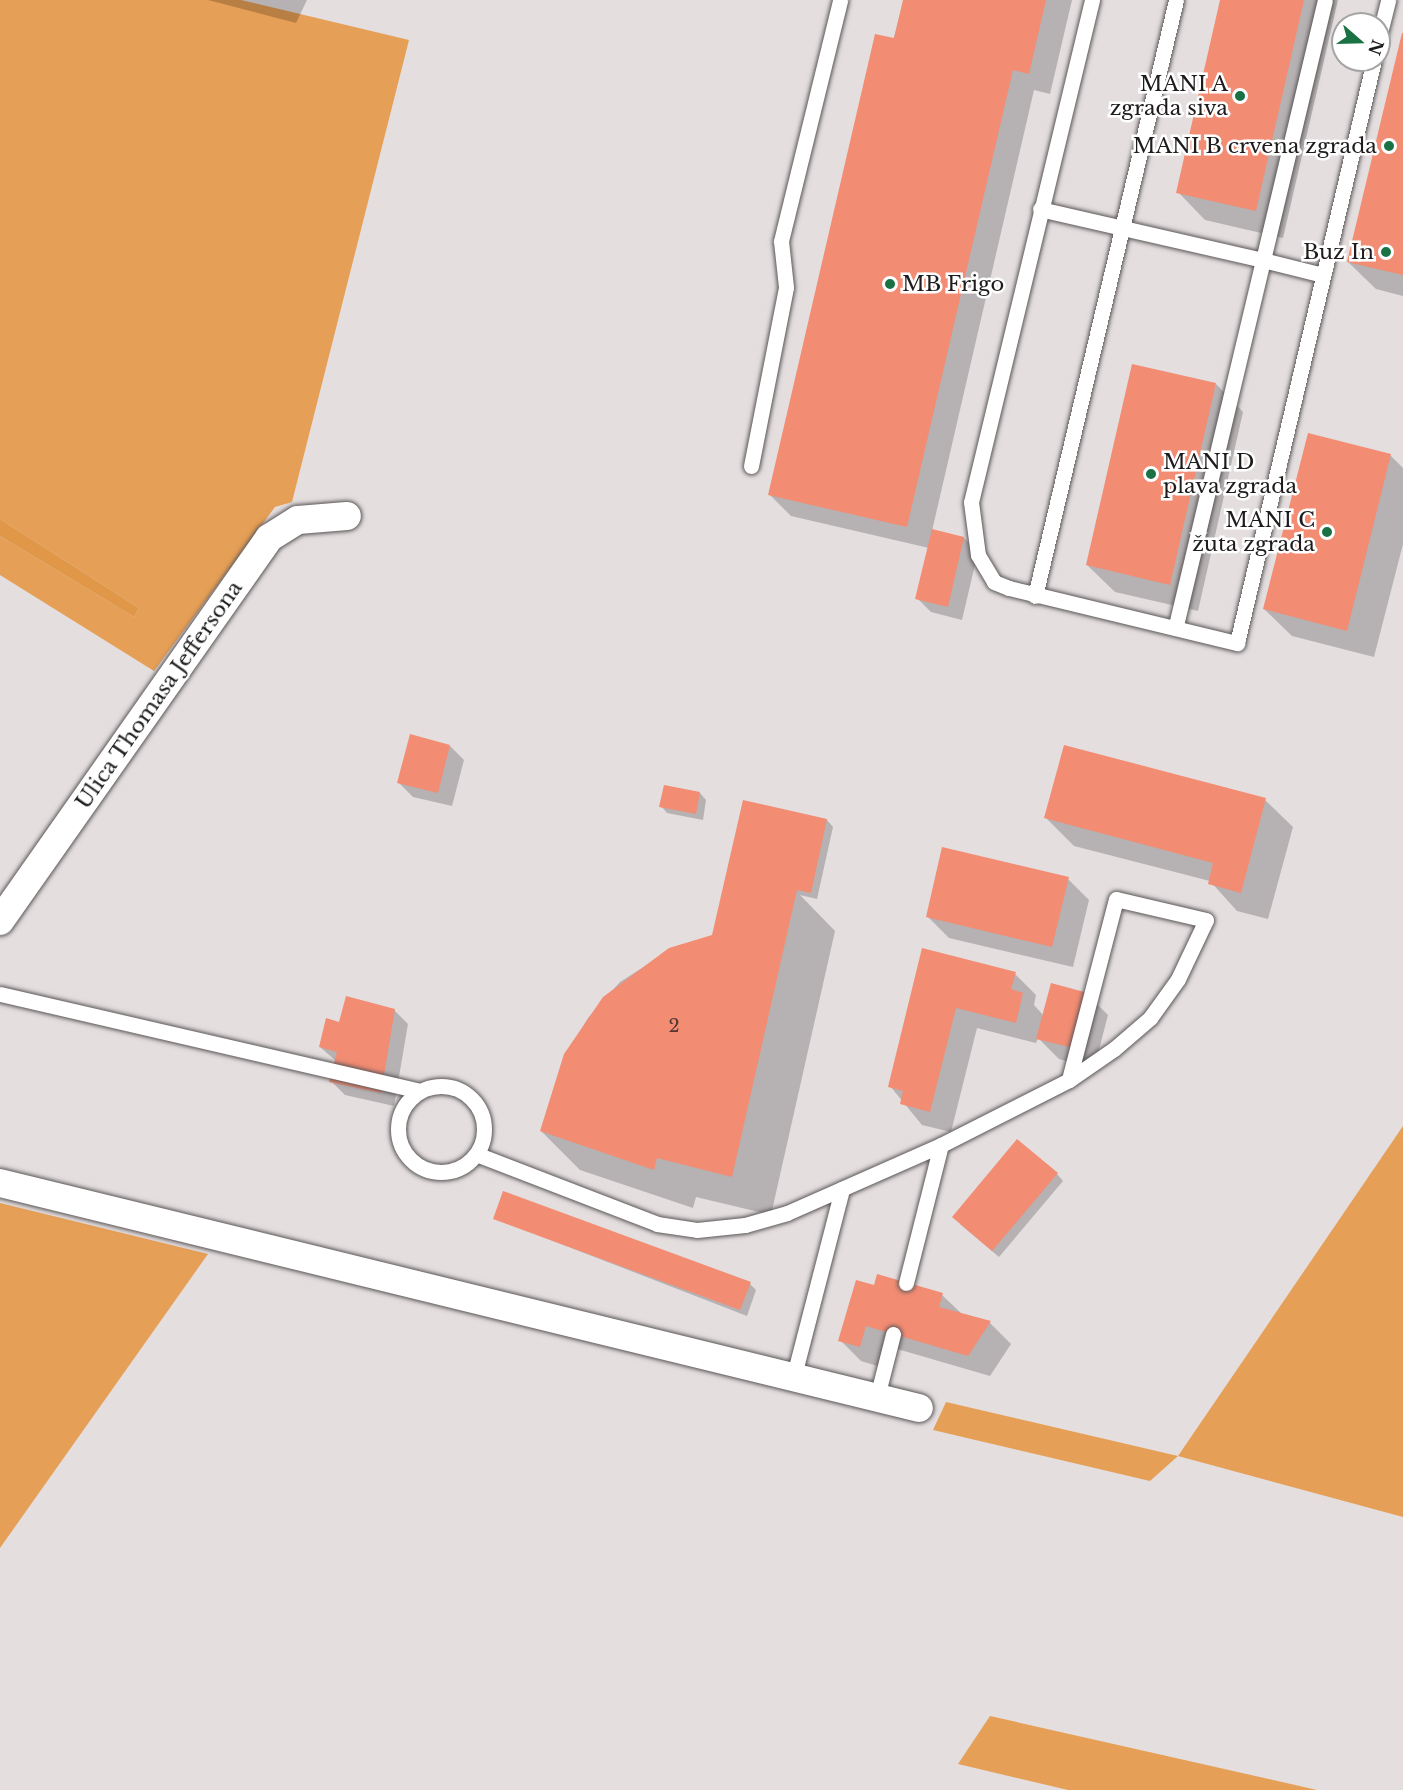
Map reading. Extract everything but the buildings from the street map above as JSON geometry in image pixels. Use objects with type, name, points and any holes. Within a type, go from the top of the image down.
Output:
[{"type":"street","name":"Ulica Thomasa Jeffersona","points":[[0,921],[269,538],[298,520],[347,516]]},
{"type":"street","points":[[0,1183],[794,1375],[919,1408]]},
{"type":"lane","points":[[751,466],[786,287],[781,241],[840,0]]},
{"type":"lane","points":[[1092,0],[971,502],[984,569],[994,582],[1035,596],[1237,642],[1371,72]]},
{"type":"lane","points":[[1035,596],[1176,0]]},
{"type":"lane","points":[[1175,628],[1325,0]]},
{"type":"lane","points":[[1040,209],[1323,275]]},
{"type":"lane","points":[[476,1154],[657,1224],[697,1230],[745,1225],[842,1189],[941,1145],[1069,1080],[1150,1018],[1178,978],[1206,920],[1116,899],[1069,1080]]},
{"type":"lane","points":[[0,994],[420,1091],[450,1086],[474,1101],[484,1129],[476,1154],[453,1170],[438,1172],[406,1154],[399,1118],[420,1091]]},
{"type":"lane","points":[[906,1283],[941,1145]]},
{"type":"lane","points":[[794,1375],[842,1189]]},
{"type":"lane","points":[[877,1397],[894,1334]]},
{"type":"shaded area","points":[[0,0],[241,0],[409,40],[292,502],[275,507],[154,671],[0,575],[0,536],[134,617],[139,608],[0,519]]},
{"type":"shaded area","points":[[0,519],[139,608],[134,617],[0,536]]},
{"type":"shaded area","points":[[1403,1126],[1403,1517],[1178,1456]]},
{"type":"shaded area","points":[[0,1203],[208,1254],[0,1548]]},
{"type":"shaded area","points":[[946,1402],[1178,1456],[1150,1481],[933,1430]]},
{"type":"shaded area","points":[[990,1716],[1317,1790],[1068,1790],[958,1764]]},
{"type":"place","name":"MANI A zgrada siva","points":[[1240,96]]},
{"type":"place","name":"MANI B crvena zgrada","points":[[1389,146]]},
{"type":"place","name":"Buz In","points":[[1386,252]]},
{"type":"place","name":"MB Frigo","points":[[890,284]]},
{"type":"place","name":"MANI D plava zgrada","points":[[1151,474]]},
{"type":"place","name":"MANI C žuta zgrada","points":[[1327,532]]}]
